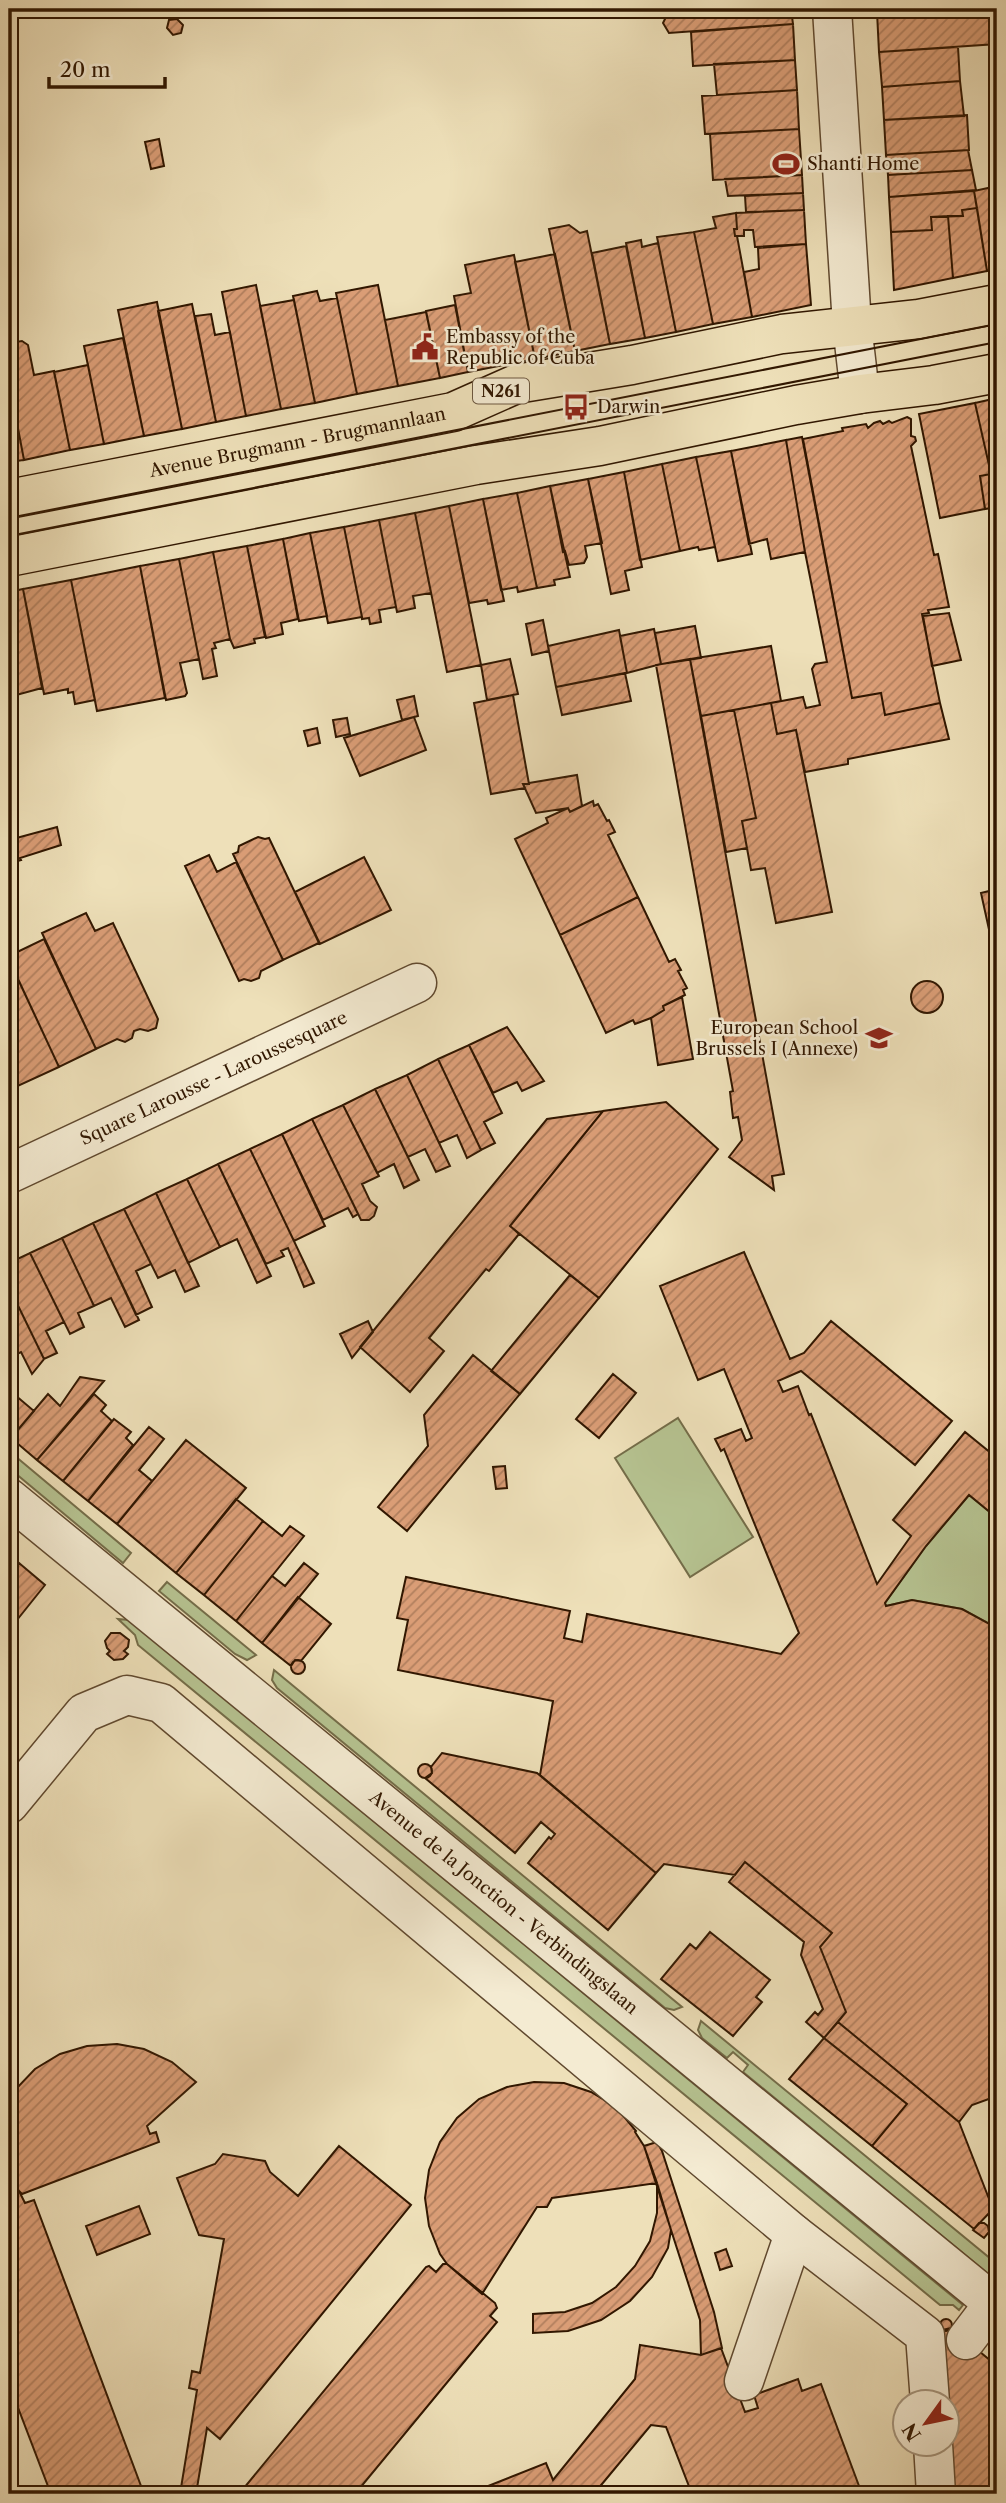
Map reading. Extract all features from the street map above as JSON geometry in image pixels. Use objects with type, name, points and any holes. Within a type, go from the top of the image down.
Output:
[{"type":"main road","name":"Avenue Brugmann - Brugmannlaan","points":[[9,499],[453,412],[516,384],[632,365],[782,334],[919,319],[997,304]]},
{"type":"main road","points":[[9,557],[476,465],[600,446],[860,394],[934,385],[997,373]]},
{"type":"street","points":[[832,9],[852,325],[860,394]]},
{"type":"street","name":"Square Larousse - Laroussesquare","points":[[9,1174],[417,983]]},
{"type":"street","name":"Avenue de la Jonction - Verbindingslaan","points":[[9,1498],[995,2304]]},
{"type":"street","points":[[9,1804],[83,1713],[127,1695],[161,1703],[794,2234],[925,2335],[929,2388]]},
{"type":"street","points":[[744,2381],[794,2234]]},
{"type":"street","points":[[966,2340],[995,2304]]},
{"type":"street","points":[[934,2458],[936,2494]]},
{"type":"green space","points":[[678,1418],[753,1537],[690,1577],[615,1458]]},
{"type":"green space","points":[[9,1451],[131,1553],[123,1563],[9,1468]]},
{"type":"green space","points":[[969,1495],[997,1518],[997,1628],[962,1609],[912,1600],[886,1606],[885,1603],[926,1546]]},
{"type":"green space","points":[[167,1582],[256,1655],[247,1660],[235,1654],[159,1591]]},
{"type":"green space","points":[[118,1619],[129,1620],[963,2305],[959,2310],[953,2305],[940,2305],[138,1645],[135,1635]]},
{"type":"green space","points":[[274,1670],[682,2007],[674,2010],[665,2008],[277,1688],[272,1680]]},
{"type":"green space","points":[[701,2021],[997,2264],[997,2281],[743,2072],[748,2065],[733,2052],[727,2058],[702,2038],[698,2030]]},
{"type":"building","points":[[690,9],[791,9],[793,24],[669,33],[663,23],[668,13],[691,11]]},
{"type":"building","points":[[997,9],[997,44],[879,52],[877,12]]},
{"type":"building","points":[[177,19],[183,25],[181,33],[173,35],[167,28],[169,20]]},
{"type":"building","points":[[793,24],[795,60],[693,66],[691,32]]},
{"type":"building","points":[[958,47],[960,81],[882,87],[879,52]]},
{"type":"building","points":[[795,60],[797,90],[717,95],[714,64]]},
{"type":"building","points":[[960,81],[964,116],[884,120],[882,87]]},
{"type":"building","points":[[797,90],[799,129],[705,134],[702,96]]},
{"type":"building","points":[[967,115],[969,150],[886,155],[884,120]]},
{"type":"building","points":[[799,129],[802,175],[713,180],[710,134]]},
{"type":"building","points":[[159,139],[164,166],[151,169],[145,142]]},
{"type":"building","points":[[968,150],[972,170],[888,175],[886,155]]},
{"type":"building","points":[[972,170],[976,190],[889,197],[888,175]]},
{"type":"building","points":[[802,175],[803,193],[728,196],[725,179]]},
{"type":"building","points":[[997,186],[997,269],[987,271],[974,191]]},
{"type":"building","points":[[974,191],[977,208],[962,210],[963,216],[931,217],[932,230],[891,232],[889,197]]},
{"type":"building","points":[[803,193],[804,210],[746,212],[745,196]]},
{"type":"building","points":[[977,208],[987,271],[953,278],[948,216],[963,216],[962,210]]},
{"type":"building","points":[[804,210],[806,244],[755,247],[753,230],[744,230],[744,236],[735,236],[736,213]]},
{"type":"building","points":[[736,213],[735,236],[752,317],[713,324],[694,232],[716,228],[713,217]]},
{"type":"building","points":[[948,216],[953,278],[894,290],[891,232],[932,230],[931,217]]},
{"type":"building","points":[[569,225],[580,233],[587,231],[610,344],[575,351],[549,229]]},
{"type":"building","points":[[694,232],[713,324],[676,332],[657,237]]},
{"type":"building","points":[[641,240],[642,247],[658,243],[676,332],[645,338],[626,243]]},
{"type":"building","points":[[806,244],[811,305],[752,317],[744,272],[759,269],[758,248]]},
{"type":"building","points":[[626,246],[645,338],[610,344],[592,253]]},
{"type":"building","points":[[555,254],[575,351],[535,359],[515,262]]},
{"type":"building","points":[[514,255],[535,359],[468,372],[454,296],[471,293],[465,265]]},
{"type":"building","points":[[256,285],[281,409],[246,416],[222,292]]},
{"type":"building","points":[[378,285],[398,386],[357,394],[336,293]]},
{"type":"building","points":[[317,291],[320,301],[337,298],[357,394],[315,403],[293,296]]},
{"type":"building","points":[[294,300],[315,403],[281,409],[260,306]]},
{"type":"building","points":[[157,302],[182,429],[144,436],[118,310]]},
{"type":"building","points":[[192,304],[216,422],[182,429],[158,311]]},
{"type":"building","points":[[455,305],[468,372],[440,378],[426,311]]},
{"type":"building","points":[[426,312],[440,378],[398,386],[385,320]]},
{"type":"building","points":[[211,314],[215,335],[230,332],[246,416],[216,422],[195,316]]},
{"type":"building","points":[[123,338],[144,436],[104,444],[84,346]]},
{"type":"building","points":[[22,341],[28,345],[34,375],[54,371],[70,450],[24,460],[9,381],[9,343]]},
{"type":"building","points":[[88,365],[104,444],[70,450],[54,372]]},
{"type":"building","points":[[9,381],[24,460],[9,462]]},
{"type":"building","points":[[997,398],[997,507],[985,509],[980,476],[991,474],[975,403]]},
{"type":"building","points":[[975,403],[991,474],[980,476],[985,509],[940,518],[919,414]]},
{"type":"building","points":[[907,417],[911,419],[911,436],[915,437],[916,441],[911,446],[934,555],[938,554],[949,607],[928,610],[929,613],[922,614],[940,703],[885,715],[881,693],[852,698],[803,439],[843,431],[842,428],[866,424],[868,428],[880,421],[883,424],[889,421],[892,423]]},
{"type":"building","points":[[802,437],[852,698],[881,693],[885,715],[940,703],[949,739],[848,759],[848,764],[805,772],[796,730],[777,734],[771,703],[803,697],[806,708],[820,705],[812,669],[815,664],[827,662],[786,440]]},
{"type":"building","points":[[786,440],[805,552],[771,559],[767,539],[749,544],[731,451]]},
{"type":"building","points":[[731,451],[752,554],[718,561],[696,457]]},
{"type":"building","points":[[696,457],[715,547],[680,551],[662,464]]},
{"type":"building","points":[[662,464],[680,551],[640,560],[624,472]]},
{"type":"building","points":[[624,472],[642,567],[625,571],[629,590],[611,594],[588,479]]},
{"type":"building","points":[[588,479],[602,543],[585,546],[587,557],[584,563],[569,565],[565,551],[563,552],[550,486]]},
{"type":"building","points":[[550,486],[570,577],[554,580],[555,585],[537,588],[517,493]]},
{"type":"building","points":[[517,493],[537,588],[518,592],[517,587],[501,590],[483,499]]},
{"type":"building","points":[[483,499],[504,601],[488,604],[487,600],[469,603],[449,506]]},
{"type":"building","points":[[449,506],[481,665],[447,672],[415,513]]},
{"type":"building","points":[[415,513],[431,593],[413,596],[415,608],[397,612],[379,520]]},
{"type":"building","points":[[379,520],[396,607],[379,610],[381,622],[370,624],[369,618],[362,619],[344,527]]},
{"type":"building","points":[[344,527],[362,617],[328,623],[310,533]]},
{"type":"building","points":[[310,533],[327,616],[299,621],[283,539]]},
{"type":"building","points":[[283,539],[298,619],[281,623],[283,634],[266,638],[247,546]]},
{"type":"building","points":[[247,546],[265,637],[254,639],[255,643],[234,648],[213,552]]},
{"type":"building","points":[[213,552],[230,639],[214,643],[216,648],[212,649],[217,676],[203,679],[179,559]]},
{"type":"building","points":[[179,559],[199,659],[180,663],[187,693],[185,696],[166,700],[140,566]]},
{"type":"building","points":[[140,566],[165,698],[97,711],[71,580]]},
{"type":"building","points":[[71,580],[95,700],[75,704],[73,692],[68,693],[68,689],[44,694],[23,589]]},
{"type":"building","points":[[23,589],[42,688],[9,697],[9,592]]},
{"type":"building","points":[[949,613],[961,660],[932,666],[923,616]]},
{"type":"building","points":[[543,620],[549,651],[532,655],[526,624]]},
{"type":"building","points":[[695,626],[701,658],[661,664],[655,633]]},
{"type":"building","points":[[654,629],[661,664],[627,673],[620,636]]},
{"type":"building","points":[[619,630],[627,673],[556,687],[548,646]]},
{"type":"building","points":[[771,646],[781,701],[701,716],[690,659]]},
{"type":"building","points":[[510,659],[518,694],[487,700],[481,665]]},
{"type":"building","points":[[690,659],[784,1174],[772,1176],[774,1190],[729,1157],[742,1140],[738,1117],[733,1118],[730,1092],[733,1091],[656,665]]},
{"type":"building","points":[[625,673],[631,701],[562,715],[556,687]]},
{"type":"building","points":[[513,695],[529,784],[523,784],[525,788],[491,794],[474,703]]},
{"type":"building","points":[[414,696],[418,716],[402,720],[397,700]]},
{"type":"building","points":[[771,703],[777,734],[796,730],[832,912],[776,923],[765,868],[751,870],[742,821],[756,818],[734,710]]},
{"type":"building","points":[[734,710],[756,818],[742,821],[747,848],[726,852],[701,716]]},
{"type":"building","points":[[414,717],[426,750],[360,776],[344,738]]},
{"type":"building","points":[[347,718],[350,734],[336,737],[333,720]]},
{"type":"building","points":[[317,728],[320,743],[308,746],[304,731]]},
{"type":"building","points":[[577,775],[582,806],[570,812],[568,808],[536,813],[523,784]]},
{"type":"building","points":[[593,801],[594,806],[598,804],[615,832],[608,835],[638,897],[560,935],[515,839],[548,823],[546,818],[568,808],[570,812]]},
{"type":"building","points":[[57,827],[61,845],[10,863],[9,840]]},
{"type":"building","points":[[258,837],[269,838],[319,943],[283,960],[233,854],[238,852],[239,846]]},
{"type":"building","points":[[209,855],[217,872],[236,862],[283,960],[261,971],[259,978],[251,981],[239,981],[185,866]]},
{"type":"building","points":[[364,857],[391,910],[320,944],[295,892]]},
{"type":"building","points":[[997,889],[997,966],[981,893]]},
{"type":"building","points":[[638,897],[669,962],[675,959],[687,988],[683,990],[685,995],[663,1006],[664,1010],[651,1018],[635,1024],[633,1020],[606,1033],[560,935]]},
{"type":"building","points":[[86,913],[95,931],[113,923],[158,1019],[156,1028],[134,1031],[132,1038],[125,1042],[117,1039],[96,1049],[42,933]]},
{"type":"building","points":[[44,939],[96,1049],[59,1067],[9,960],[9,956]]},
{"type":"building","points":[[19,981],[59,1067],[9,1090],[9,986]]},
{"type":"building","points":[[927,981],[938,986],[943,997],[938,1008],[927,1013],[916,1008],[911,997],[916,986]]},
{"type":"building","points":[[682,997],[693,1059],[658,1065],[651,1018],[664,1010],[663,1006]]},
{"type":"building","points":[[507,1027],[544,1081],[522,1091],[517,1082],[493,1093],[469,1045]]},
{"type":"building","points":[[469,1045],[502,1113],[484,1122],[495,1143],[481,1150],[438,1059]]},
{"type":"building","points":[[438,1059],[481,1150],[467,1158],[457,1135],[439,1143],[407,1075]]},
{"type":"building","points":[[407,1075],[450,1166],[436,1172],[425,1149],[408,1157],[375,1089]]},
{"type":"building","points":[[375,1089],[419,1180],[404,1188],[394,1164],[377,1173],[343,1105]]},
{"type":"building","points":[[666,1102],[718,1149],[599,1298],[510,1226],[603,1111]]},
{"type":"building","points":[[343,1105],[379,1176],[362,1184],[370,1201],[377,1207],[374,1216],[369,1220],[361,1220],[312,1119]]},
{"type":"building","points":[[603,1111],[510,1226],[519,1234],[429,1338],[444,1351],[410,1392],[360,1347],[547,1119]]},
{"type":"building","points":[[312,1119],[358,1214],[353,1217],[348,1208],[323,1220],[282,1134]]},
{"type":"building","points":[[282,1134],[325,1226],[294,1241],[250,1149]]},
{"type":"building","points":[[250,1149],[314,1283],[304,1287],[288,1248],[281,1251],[284,1256],[266,1264],[218,1164]]},
{"type":"building","points":[[218,1164],[271,1276],[257,1283],[237,1239],[220,1247],[187,1179]]},
{"type":"building","points":[[187,1179],[220,1247],[188,1263],[156,1193]]},
{"type":"building","points":[[156,1193],[199,1286],[185,1292],[175,1270],[158,1278],[124,1209]]},
{"type":"building","points":[[124,1209],[151,1264],[136,1271],[152,1307],[136,1315],[93,1223]]},
{"type":"building","points":[[93,1223],[139,1320],[125,1327],[111,1298],[94,1306],[62,1238]]},
{"type":"building","points":[[62,1238],[94,1306],[78,1313],[84,1327],[70,1334],[30,1253]]},
{"type":"building","points":[[744,1252],[790,1359],[804,1353],[831,1321],[952,1421],[915,1465],[801,1371],[778,1381],[783,1392],[798,1386],[877,1584],[911,1536],[893,1520],[965,1432],[997,1458],[997,1518],[969,1495],[926,1546],[885,1603],[886,1606],[912,1600],[962,1609],[997,1628],[997,2096],[972,2105],[959,2122],[838,2022],[846,2012],[820,1947],[832,1933],[745,1862],[735,1875],[664,1864],[656,1873],[540,1775],[553,1701],[398,1670],[408,1620],[397,1618],[406,1577],[570,1611],[564,1638],[582,1642],[587,1614],[781,1654],[799,1633],[724,1449],[721,1451],[715,1439],[741,1429],[746,1441],[752,1438],[724,1369],[698,1380],[660,1286]]},
{"type":"building","points":[[30,1253],[64,1322],[46,1331],[57,1353],[44,1359],[9,1287],[9,1263]]},
{"type":"building","points":[[570,1275],[599,1298],[520,1394],[491,1371]]},
{"type":"building","points":[[9,1287],[44,1359],[32,1374],[21,1352],[9,1358]]},
{"type":"building","points":[[368,1321],[373,1332],[352,1358],[340,1334]]},
{"type":"building","points":[[473,1355],[520,1394],[407,1531],[378,1507],[428,1446],[424,1415]]},
{"type":"building","points":[[613,1374],[636,1393],[599,1438],[576,1419]]},
{"type":"building","points":[[80,1377],[104,1381],[37,1460],[11,1438],[48,1394],[60,1406]]},
{"type":"building","points":[[9,1385],[17,1392],[9,1403]]},
{"type":"building","points":[[94,1394],[106,1405],[101,1411],[112,1421],[63,1481],[37,1460]]},
{"type":"building","points":[[15,1395],[34,1411],[11,1438],[9,1403]]},
{"type":"building","points":[[114,1419],[131,1432],[126,1438],[133,1445],[88,1501],[63,1481]]},
{"type":"building","points":[[149,1427],[164,1439],[139,1470],[152,1481],[117,1524],[88,1501]]},
{"type":"building","points":[[186,1440],[246,1488],[176,1573],[117,1524]]},
{"type":"building","points":[[505,1466],[507,1488],[496,1489],[493,1467]]},
{"type":"building","points":[[236,1499],[263,1521],[204,1595],[176,1573]]},
{"type":"building","points":[[263,1521],[282,1536],[290,1526],[304,1536],[236,1621],[204,1595]]},
{"type":"building","points":[[9,1556],[19,1563],[9,1576]]},
{"type":"building","points":[[19,1563],[45,1585],[9,1630],[9,1576]]},
{"type":"building","points":[[304,1563],[318,1574],[262,1643],[236,1621],[272,1576],[285,1586]]},
{"type":"building","points":[[298,1597],[331,1624],[301,1661],[295,1660],[291,1666],[262,1643]]},
{"type":"building","points":[[111,1633],[120,1633],[129,1640],[124,1651],[128,1654],[123,1659],[114,1660],[107,1654],[110,1651],[105,1641]]},
{"type":"building","points":[[298,1660],[303,1662],[303,1672],[298,1674],[293,1672],[291,1667],[293,1662]]},
{"type":"building","points":[[442,1753],[537,1773],[656,1873],[608,1930],[528,1863],[549,1837],[551,1839],[555,1834],[541,1822],[515,1853],[425,1778],[432,1773],[431,1767]]},
{"type":"building","points":[[425,1764],[430,1766],[430,1776],[425,1778],[420,1776],[418,1771],[420,1766]]},
{"type":"building","points":[[745,1862],[832,1933],[820,1947],[846,2012],[824,2038],[806,2022],[815,2012],[818,2015],[823,2009],[801,1955],[804,1942],[729,1882]]},
{"type":"building","points":[[710,1932],[770,1980],[756,1997],[762,2002],[733,2036],[661,1979],[690,1944],[696,1949]]},
{"type":"building","points":[[838,2022],[959,2122],[993,2209],[974,2229],[872,2146],[907,2104],[824,2038]]},
{"type":"building","points":[[824,2038],[907,2104],[872,2146],[789,2079]]},
{"type":"building","points":[[117,2044],[144,2049],[172,2062],[196,2082],[147,2126],[150,2134],[156,2132],[159,2142],[22,2194],[19,2191],[9,2194],[9,2099],[14,2091],[35,2069],[60,2054],[87,2046]]},
{"type":"building","points":[[534,2082],[564,2083],[591,2092],[616,2107],[636,2131],[657,2183],[552,2198],[547,2207],[537,2207],[482,2294],[447,2264],[440,2254],[429,2226],[425,2198],[429,2170],[440,2142],[457,2118],[479,2099],[507,2087]]},
{"type":"building","points":[[657,2142],[714,2312],[722,2348],[701,2355],[700,2320],[644,2146]]},
{"type":"building","points":[[339,2146],[411,2205],[220,2439],[207,2428],[196,2494],[180,2494],[197,2390],[189,2388],[192,2371],[200,2373],[224,2239],[199,2235],[177,2178],[215,2164],[223,2154],[265,2161],[270,2172],[298,2196]]},
{"type":"building","points":[[657,2183],[671,2230],[668,2248],[652,2277],[630,2301],[601,2320],[568,2331],[533,2333],[533,2314],[565,2312],[592,2303],[616,2287],[635,2266],[650,2241],[657,2213]]},
{"type":"building","points":[[19,2191],[25,2203],[34,2200],[144,2494],[51,2494],[9,2384],[9,2194]]},
{"type":"building","points":[[139,2206],[150,2234],[97,2255],[86,2226]]},
{"type":"building","points":[[979,2223],[988,2226],[989,2232],[984,2238],[973,2230]]},
{"type":"building","points":[[726,2249],[732,2266],[720,2270],[715,2253]]},
{"type":"building","points":[[443,2264],[447,2264],[495,2303],[497,2308],[490,2316],[497,2322],[355,2494],[239,2494],[426,2267],[429,2266],[436,2272]]},
{"type":"building","points":[[946,2319],[952,2325],[946,2331],[940,2325]]},
{"type":"building","points":[[951,2328],[997,2366],[997,2494],[954,2494],[951,2458],[960,2458],[960,2388],[946,2388],[942,2330]]},
{"type":"building","points":[[640,2345],[701,2355],[721,2348],[745,2412],[758,2408],[754,2395],[798,2379],[802,2391],[821,2384],[862,2494],[692,2494],[666,2427],[651,2425],[597,2490],[599,2494],[468,2494],[546,2463],[553,2480],[635,2379]]},
{"type":"tram line","points":[[9,518],[997,324]]},
{"type":"tram line","points":[[9,536],[997,342]]},
{"type":"place","name":"Shanti Home","points":[[786,164]]},
{"type":"place","name":"Embassy of the Republic of Cuba","points":[[425,347]]},
{"type":"place","name":"Darwin","points":[[576,407]]},
{"type":"place","name":"European School Brussels I (Annexe)","points":[[879,1038]]}]
